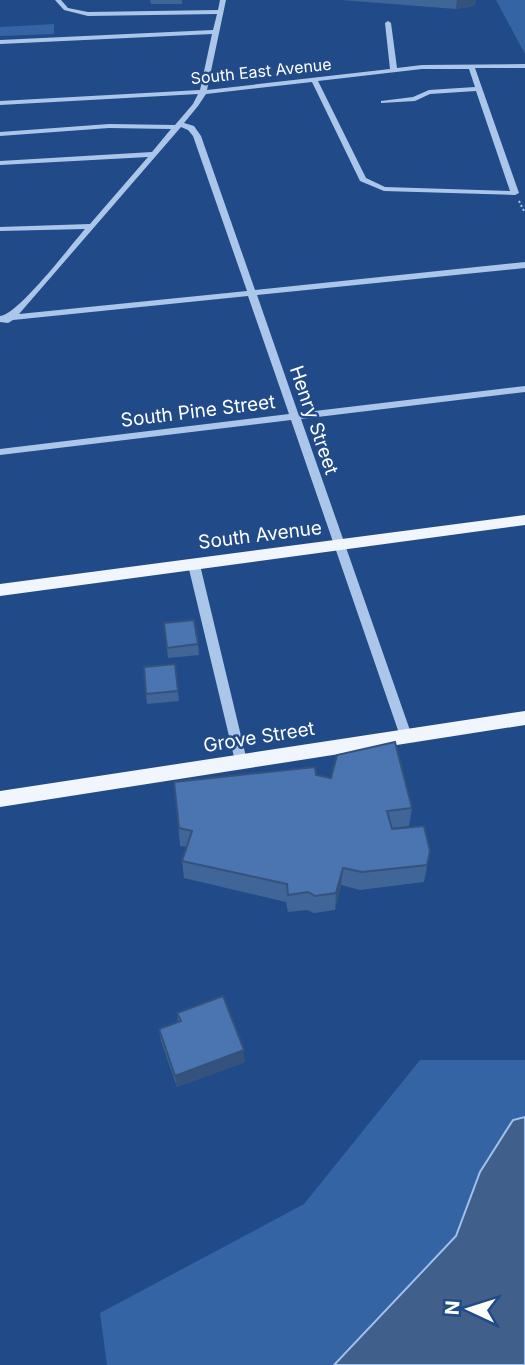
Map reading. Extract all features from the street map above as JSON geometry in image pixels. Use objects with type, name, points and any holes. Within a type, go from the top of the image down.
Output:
[{"type":"main road","name":"South Avenue","points":[[0,590],[525,520]]},
{"type":"main road","name":"Grove Street","points":[[0,799],[525,718]]},
{"type":"street","points":[[58,0],[66,9],[88,14],[220,12]]},
{"type":"street","points":[[0,327],[196,105],[202,92],[223,0]]},
{"type":"street","points":[[388,23],[394,71]]},
{"type":"street","points":[[0,42],[216,33]]},
{"type":"street","points":[[314,80],[363,179],[384,189],[515,193],[471,66]]},
{"type":"street","name":"South East Avenue","points":[[0,103],[202,92],[394,71],[525,66]]},
{"type":"street","points":[[383,102],[415,99],[429,92],[479,89]]},
{"type":"street","points":[[0,134],[109,126],[178,125]]},
{"type":"street","name":"Henry Street","points":[[178,125],[191,128],[197,136],[406,736]]},
{"type":"street","points":[[0,163],[153,154]]},
{"type":"street","points":[[0,229],[91,226]]},
{"type":"street","points":[[5,319],[525,265]]},
{"type":"street","name":"South Pine Street","points":[[0,452],[525,389]]},
{"type":"street","points":[[194,565],[241,761]]},
{"type":"shaded area","points":[[496,0],[525,0],[525,54]]},
{"type":"shaded area","points":[[54,24],[54,34],[0,36],[0,27]]},
{"type":"shaded area","points":[[420,1060],[525,1060],[525,1117],[513,1120],[480,1171],[456,1236],[334,1365],[107,1365],[100,1313],[304,1204]]},
{"type":"shaded area","points":[[525,1117],[525,1365],[334,1365],[456,1236],[480,1172],[513,1120]]},
{"type":"building","points":[[194,620],[198,644],[167,648],[164,623]]},
{"type":"building","points":[[175,664],[178,691],[146,694],[144,667]]},
{"type":"building","points":[[395,742],[412,808],[387,811],[392,829],[424,826],[430,851],[427,865],[362,872],[343,868],[336,893],[315,896],[308,892],[288,895],[287,884],[182,861],[192,831],[179,828],[174,782],[315,767],[316,775],[331,778],[337,755]]},
{"type":"building","points":[[223,996],[244,1050],[175,1076],[159,1029],[181,1021],[177,1013]]}]
